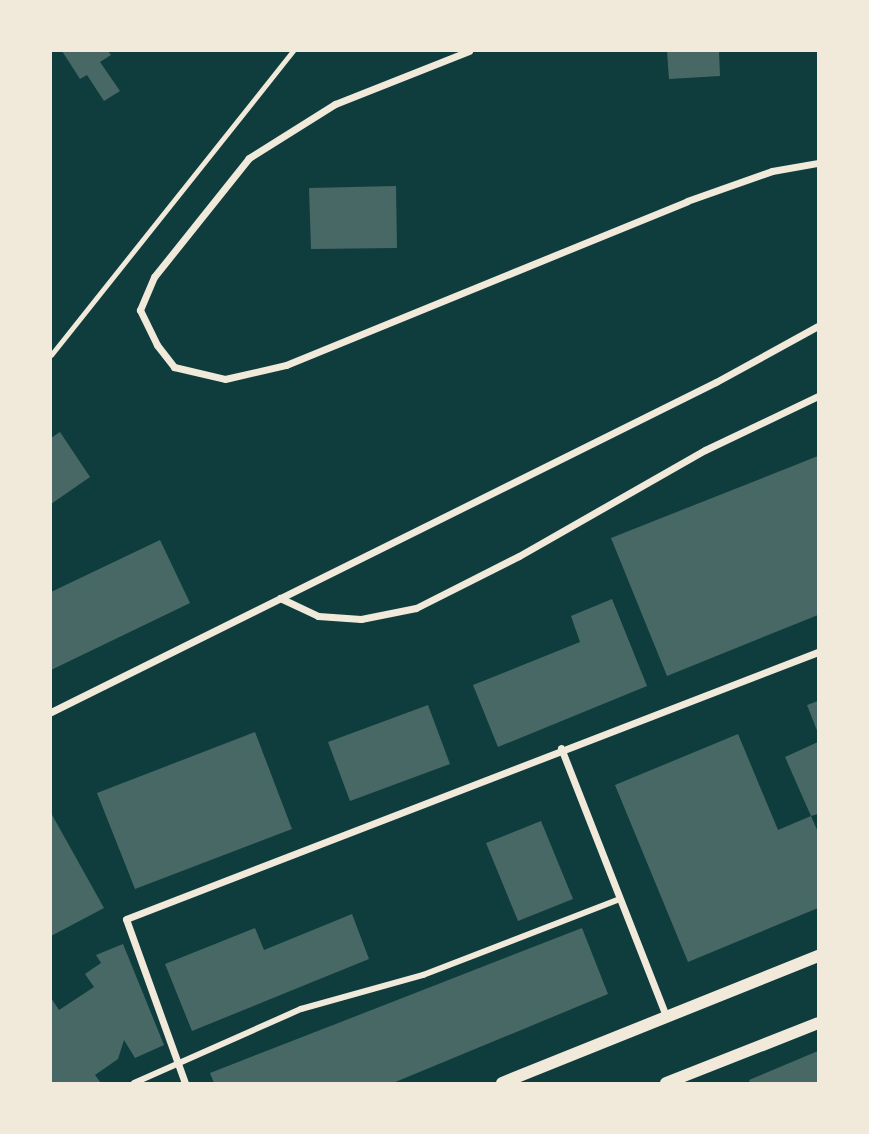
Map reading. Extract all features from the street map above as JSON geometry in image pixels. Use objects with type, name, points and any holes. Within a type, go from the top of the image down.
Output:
[{"type":"street","points":[[469,51],[335,104],[249,158],[154,277],[140,310],[157,345],[174,367],[225,379],[286,365],[687,201],[772,171],[818,163]]},
{"type":"street","points":[[51,712],[704,389],[818,326]]},
{"type":"street","points":[[280,598],[318,616],[339,618],[361,619],[416,608],[519,556],[705,450],[818,396]]},
{"type":"street","points":[[184,1083],[126,919],[561,748],[818,652]]},
{"type":"street","points":[[561,748],[668,1019]]},
{"type":"street","points":[[134,1083],[176,1061],[301,1009],[423,975],[620,899]]},
{"type":"street","points":[[502,1083],[668,1019],[818,956]]},
{"type":"street","points":[[666,1083],[818,1023]]},
{"type":"lane","points":[[51,355],[293,51]]},
{"type":"building","points":[[62,51],[108,51],[111,55],[100,62],[120,91],[104,101],[87,75],[80,79]]},
{"type":"building","points":[[667,51],[719,51],[720,76],[669,79]]},
{"type":"building","points":[[396,186],[397,248],[311,249],[309,188]]},
{"type":"building","points":[[60,432],[90,477],[51,504],[51,438]]},
{"type":"building","points":[[818,456],[818,615],[667,676],[611,538]]},
{"type":"building","points":[[160,540],[190,603],[51,670],[51,592]]},
{"type":"building","points":[[612,599],[647,686],[498,747],[473,685],[580,642],[571,616]]},
{"type":"building","points":[[818,701],[818,733],[807,705]]},
{"type":"building","points":[[428,705],[450,764],[350,801],[328,742]]},
{"type":"building","points":[[255,732],[292,829],[135,889],[97,793]]},
{"type":"building","points":[[738,734],[778,830],[811,816],[818,832],[818,908],[688,962],[615,785]]},
{"type":"building","points":[[818,742],[818,814],[811,816],[785,757]]},
{"type":"building","points":[[51,813],[104,908],[51,936]]},
{"type":"building","points":[[541,821],[573,899],[518,921],[486,843]]},
{"type":"building","points":[[352,914],[369,959],[192,1031],[165,964],[255,928],[264,950]]},
{"type":"building","points":[[582,928],[608,994],[393,1083],[214,1083],[210,1073]]},
{"type":"building","points":[[123,944],[164,1045],[135,1058],[124,1040],[118,1059],[95,1075],[101,1083],[51,1083],[51,998],[59,1010],[94,987],[85,974],[101,963],[96,955]]},
{"type":"building","points":[[818,1051],[818,1083],[750,1083],[749,1080]]}]
